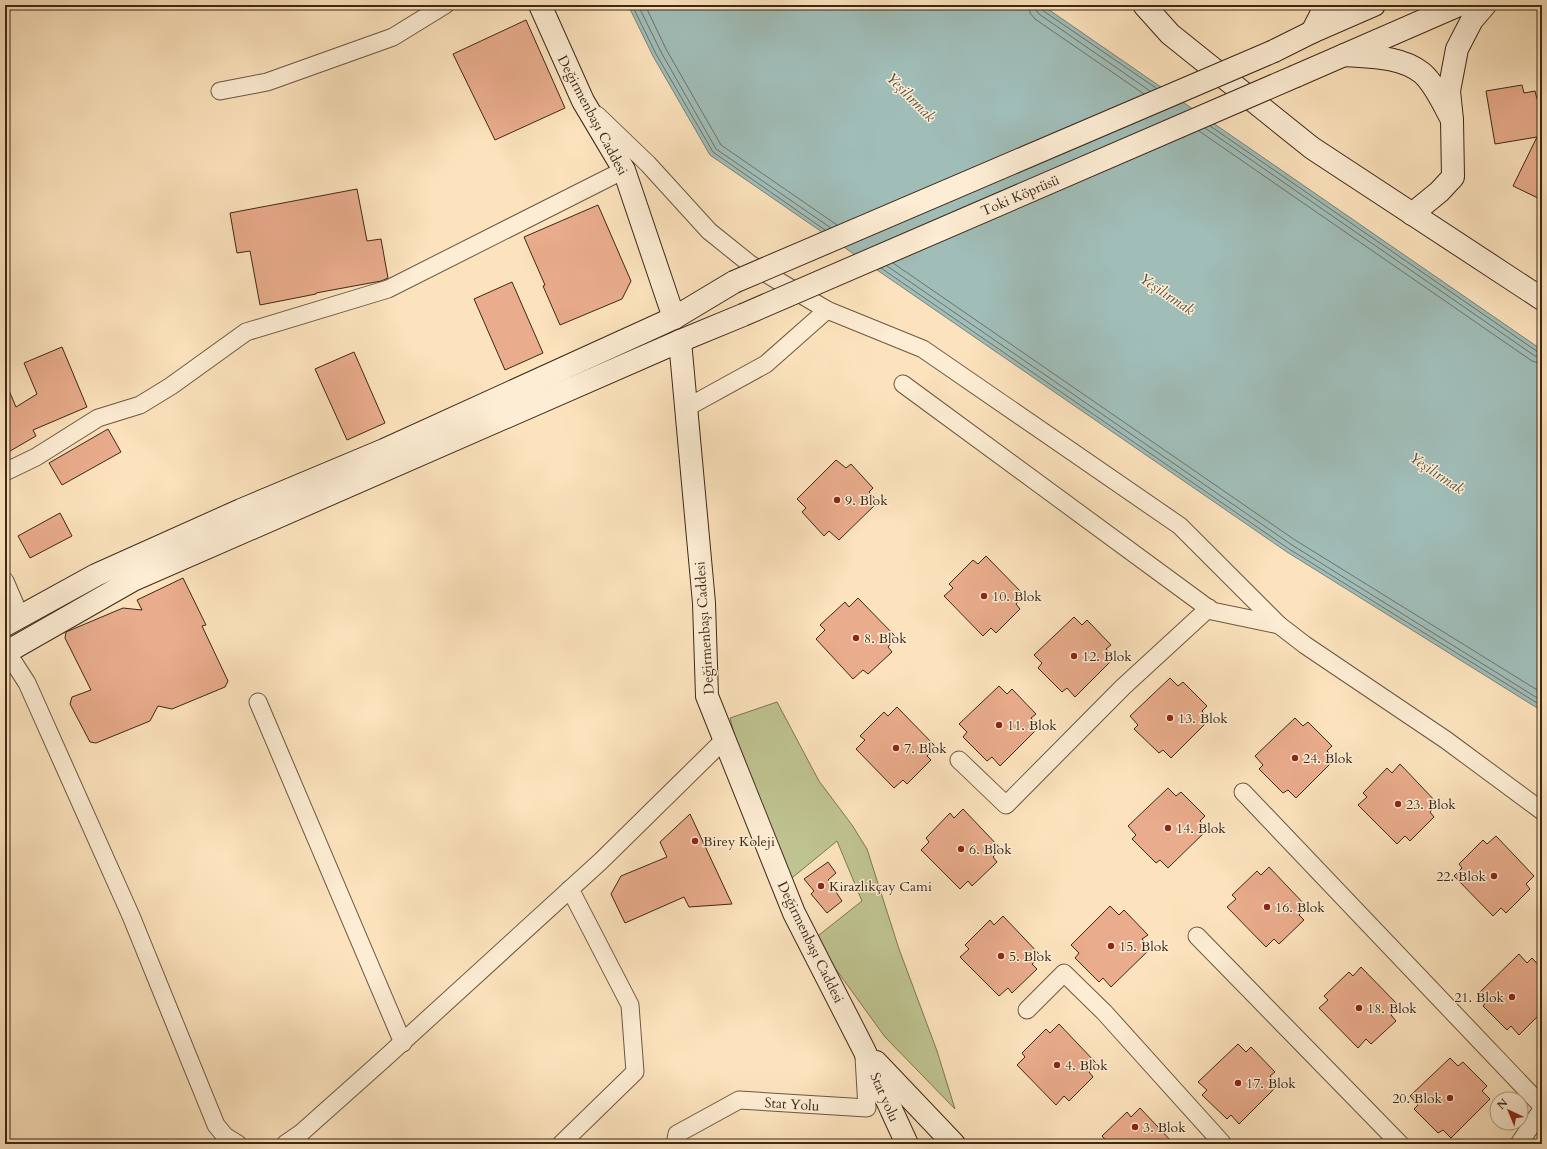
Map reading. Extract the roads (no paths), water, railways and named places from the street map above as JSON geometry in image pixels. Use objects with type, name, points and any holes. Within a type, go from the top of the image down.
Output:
[{"type":"main road","name":"Değirmenbaşı Caddesi","points":[[540,5],[583,101],[624,170],[674,318]]},
{"type":"main road","points":[[1144,5],[1170,34],[1312,148],[1542,299]]},
{"type":"main road","points":[[1312,32],[1326,5]]},
{"type":"main road","points":[[13,620],[96,575],[241,510],[384,450],[674,318],[734,282],[1274,51],[1312,32],[1374,5]]},
{"type":"main road","name":"Toki Köprüsü","points":[[6,652],[133,580],[680,341],[744,315],[1458,5]]},
{"type":"main road","points":[[1412,214],[1439,192],[1452,176],[1452,120],[1450,91],[1457,49],[1472,20],[1485,5]]},
{"type":"main road","points":[[1344,55],[1384,58],[1405,63],[1422,73],[1435,90],[1452,120]]},
{"type":"main road","name":"Değirmenbaşı Caddesi","points":[[680,341],[704,603],[707,696],[794,913],[864,1050]]},
{"type":"main road","points":[[864,1050],[954,1144]]},
{"type":"main road","name":"Stat yolu","points":[[864,1050],[907,1144]]},
{"type":"street","points":[[220,91],[267,82],[393,37],[445,5]]},
{"type":"street","points":[[583,101],[648,164],[709,232],[750,264],[827,310],[923,349],[1180,526],[1279,625],[1305,645],[1446,740],[1542,811]]},
{"type":"street","points":[[5,472],[36,457],[98,418],[140,405],[171,386],[246,332],[388,289],[624,170]]},
{"type":"street","points":[[686,408],[766,364],[827,310]]},
{"type":"street","points":[[903,384],[1212,611],[1279,625]]},
{"type":"street","points":[[5,581],[13,620]]},
{"type":"street","points":[[960,760],[1006,805],[1123,687],[1209,608]]},
{"type":"street","points":[[6,652],[27,683],[131,916],[216,1125],[225,1136],[238,1144]]},
{"type":"street","points":[[258,702],[403,1043]]},
{"type":"street","points":[[285,1144],[301,1134],[403,1043],[606,856],[724,740]]},
{"type":"street","points":[[1243,792],[1542,1107],[1519,1144]]},
{"type":"street","points":[[561,1144],[635,1072],[630,1005],[570,889]]},
{"type":"street","points":[[1197,936],[1400,1144]]},
{"type":"street","points":[[1027,1010],[1064,973],[1104,1012],[1223,1144]]},
{"type":"street","name":"Stat Yolu","points":[[675,1144],[677,1134],[739,1100],[867,1108],[864,1050]]},
{"type":"water","name":"Yeşilırmak","points":[[628,5],[1042,5],[1542,350],[1542,711],[1287,552],[710,155],[653,56]]},
{"type":"place","name":"9. Blok","points":[[837,500]]},
{"type":"place","name":"10. Blok","points":[[984,596]]},
{"type":"place","name":"8. Blok","points":[[856,638]]},
{"type":"place","name":"12. Blok","points":[[1074,656]]},
{"type":"place","name":"13. Blok","points":[[1170,718]]},
{"type":"place","name":"11. Blok","points":[[999,725]]},
{"type":"place","name":"7. Blok","points":[[896,748]]},
{"type":"place","name":"24. Blok","points":[[1295,758]]},
{"type":"place","name":"23. Blok","points":[[1398,804]]},
{"type":"place","name":"14. Blok","points":[[1168,828]]},
{"type":"place","name":"Birey Koleji","points":[[695,841]]},
{"type":"place","name":"6. Blok","points":[[961,849]]},
{"type":"place","name":"22. Blok","points":[[1494,876]]},
{"type":"place","name":"Kirazlıkçay Cami","points":[[821,886]]},
{"type":"place","name":"16. Blok","points":[[1267,907]]},
{"type":"place","name":"15. Blok","points":[[1111,946]]},
{"type":"place","name":"5. Blok","points":[[1001,956]]},
{"type":"place","name":"21. Blok","points":[[1512,997]]},
{"type":"place","name":"18. Blok","points":[[1359,1008]]},
{"type":"place","name":"4. Blok","points":[[1057,1065]]},
{"type":"place","name":"17. Blok","points":[[1238,1083]]},
{"type":"place","name":"20. Blok","points":[[1450,1098]]},
{"type":"place","name":"3. Blok","points":[[1135,1127]]}]
